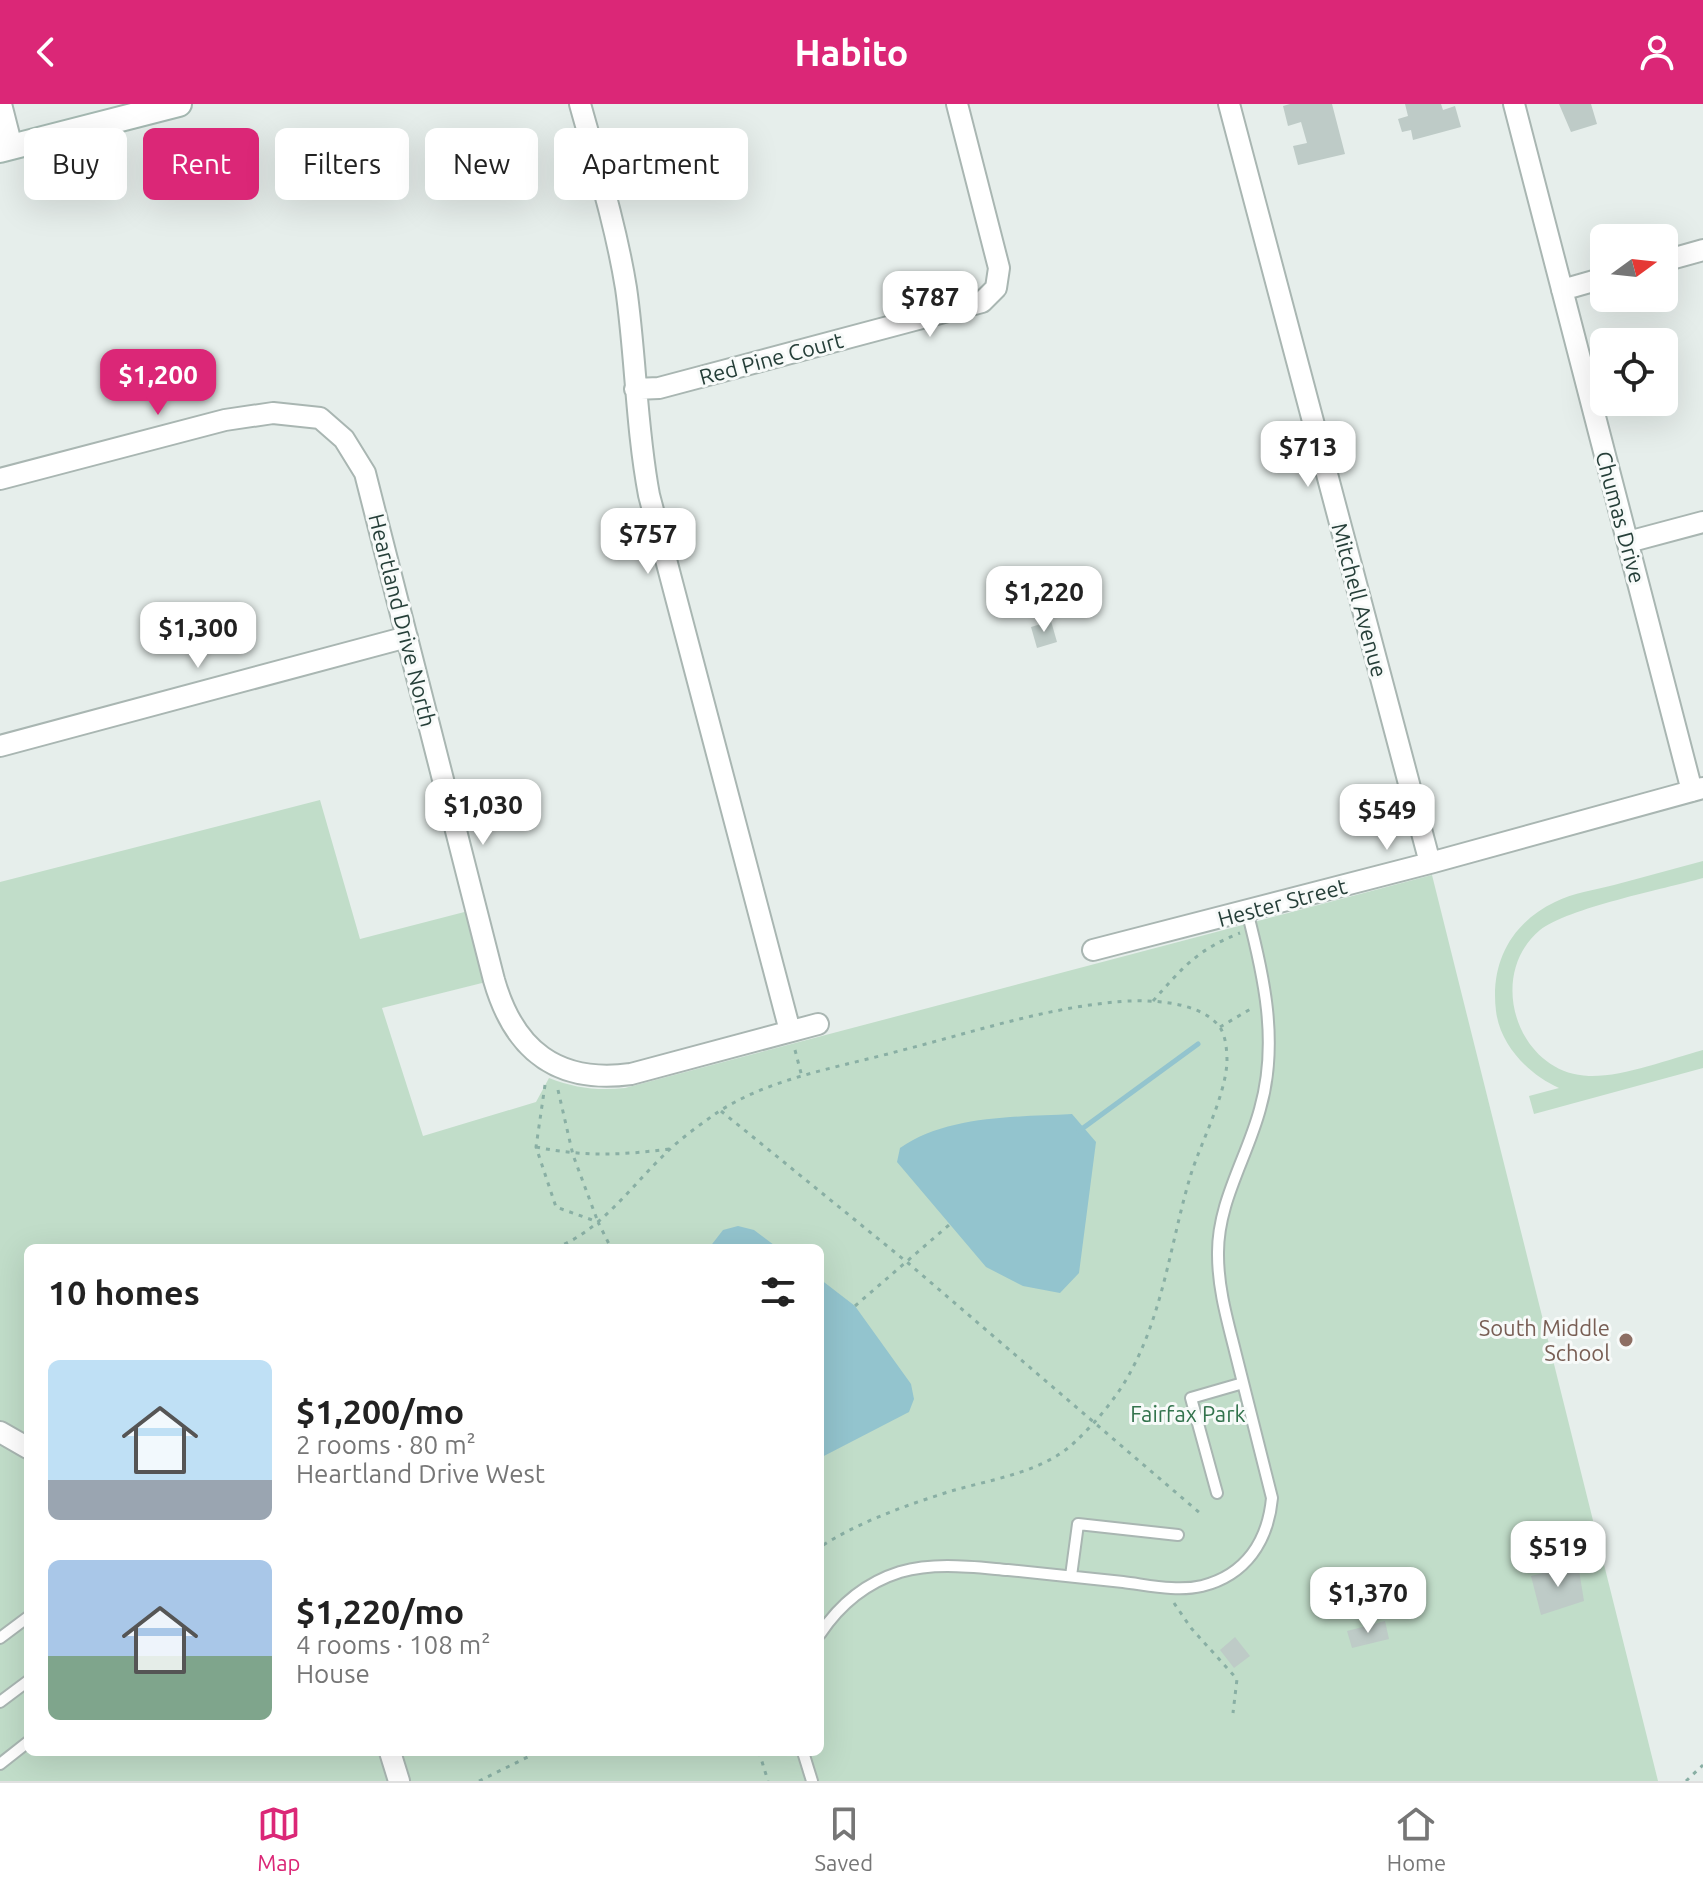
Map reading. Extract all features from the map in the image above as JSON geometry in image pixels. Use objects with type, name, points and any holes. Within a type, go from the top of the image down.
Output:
[{"type":"street","points":[[1,104],[6,148],[179,104]]},
{"type":"street","points":[[580,104],[616,238],[626,288],[640,444],[649,495],[790,1031]]},
{"type":"street","name":"Red Pine Court","points":[[635,389],[659,388],[982,302],[996,288],[999,268],[957,104]]},
{"type":"street","name":"Mitchell Avenue","points":[[1229,104],[1430,863]]},
{"type":"street","name":"Chumas Drive","points":[[1514,104],[1628,542],[1697,790]]},
{"type":"street","points":[[1678,257],[1703,250]]},
{"type":"street","points":[[1562,290],[1590,282]]},
{"type":"street","name":"Heartland Drive North","points":[[0,479],[225,420],[273,413],[320,418],[344,439],[365,473],[500,1002],[525,1043],[558,1068],[607,1077],[631,1074],[818,1024]]},
{"type":"street","points":[[1628,542],[1703,522]]},
{"type":"street","points":[[0,746],[407,637]]},
{"type":"street","name":"Hester Street","points":[[1093,950],[1249,920],[1430,863],[1697,790]]},
{"type":"street","points":[[0,1432],[24,1446]]},
{"type":"street","points":[[391,1756],[399,1781]]},
{"type":"lane","points":[[824,1628],[852,1596],[875,1581],[901,1572],[954,1565],[1162,1587],[1201,1586],[1221,1579],[1251,1557],[1264,1539],[1272,1498],[1220,1290],[1217,1253],[1225,1206],[1260,1112],[1270,1057],[1266,1000],[1249,920]]},
{"type":"lane","points":[[1217,1493],[1191,1398],[1243,1383]]},
{"type":"lane","points":[[1071,1576],[1078,1524],[1178,1535]]},
{"type":"lane","points":[[0,1638],[24,1620]]},
{"type":"lane","points":[[0,1702],[24,1684]]},
{"type":"lane","points":[[0,1764],[24,1745]]},
{"type":"lane","points":[[804,1756],[812,1781]]},
{"type":"path","points":[[1153,1001],[1192,957],[1249,920]]},
{"type":"path","points":[[1220,1027],[1266,1000]]},
{"type":"path","points":[[563,1244],[598,1222],[670,1149],[721,1111],[753,1094],[802,1077],[1046,1013],[1111,1002],[1153,1001],[1188,1008],[1220,1027],[1226,1044],[1227,1063],[1223,1082],[1190,1177],[1158,1307],[1131,1371],[1117,1395],[1076,1442],[1039,1465],[891,1512],[824,1545]]},
{"type":"path","points":[[790,1031],[802,1077]]},
{"type":"path","points":[[545,1085],[536,1147],[556,1207],[598,1222]]},
{"type":"path","points":[[558,1090],[573,1155],[609,1244]]},
{"type":"path","points":[[721,1111],[908,1263],[1201,1514]]},
{"type":"path","points":[[536,1147],[573,1155],[622,1155],[670,1149]]},
{"type":"path","points":[[855,1306],[949,1225]]},
{"type":"path","points":[[1162,1587],[1191,1628],[1237,1679],[1233,1713]]},
{"type":"path","points":[[479,1781],[530,1756]]},
{"type":"path","points":[[760,1756],[768,1781]]},
{"type":"path","points":[[1686,1781],[1703,1765]]},
{"type":"green space","name":"Fairfax Park","points":[[320,800],[360,939],[476,909],[494,980],[382,1008],[423,1136],[536,1102],[549,1078],[586,1088],[625,1088],[1432,875],[1658,1781],[0,1781],[0,882]]},
{"type":"green space","points":[[1703,861],[1703,878],[1572,914],[1540,930],[1523,949],[1514,972],[1513,996],[1517,1020],[1528,1041],[1544,1059],[1564,1071],[1589,1076],[1617,1074],[1703,1050],[1703,1068],[1534,1114],[1529,1096],[1559,1088],[1527,1067],[1510,1047],[1499,1024],[1496,977],[1500,961],[1515,933],[1526,921],[1562,899]]},
{"type":"water","points":[[1072,1114],[1096,1142],[1079,1273],[1060,1293],[1023,1286],[986,1267],[897,1162],[900,1148],[939,1129],[1006,1117]]},
{"type":"water","points":[[738,1226],[754,1230],[773,1244],[712,1244],[723,1230]]},
{"type":"water","points":[[824,1282],[855,1306],[911,1384],[914,1399],[909,1412],[824,1456]]},
{"type":"building","points":[[1332,104],[1345,154],[1298,165],[1293,146],[1307,143],[1301,122],[1288,126],[1283,106]]},
{"type":"building","points":[[1405,104],[1441,104],[1443,110],[1455,106],[1461,127],[1413,140],[1411,130],[1402,132],[1398,119],[1408,116]]},
{"type":"building","points":[[1559,104],[1591,104],[1597,124],[1571,132]]},
{"type":"building","points":[[1051,621],[1057,642],[1037,648],[1031,627]]},
{"type":"building","points":[[1578,1564],[1584,1601],[1541,1615],[1531,1576]]},
{"type":"building","points":[[1385,1621],[1389,1639],[1352,1648],[1347,1631]]},
{"type":"building","points":[[1235,1637],[1250,1656],[1234,1668],[1220,1650]]},
{"type":"waterway","points":[[1079,1131],[1198,1044]]},
{"type":"place","name":"South Middle School","points":[[1626,1340]]}]
